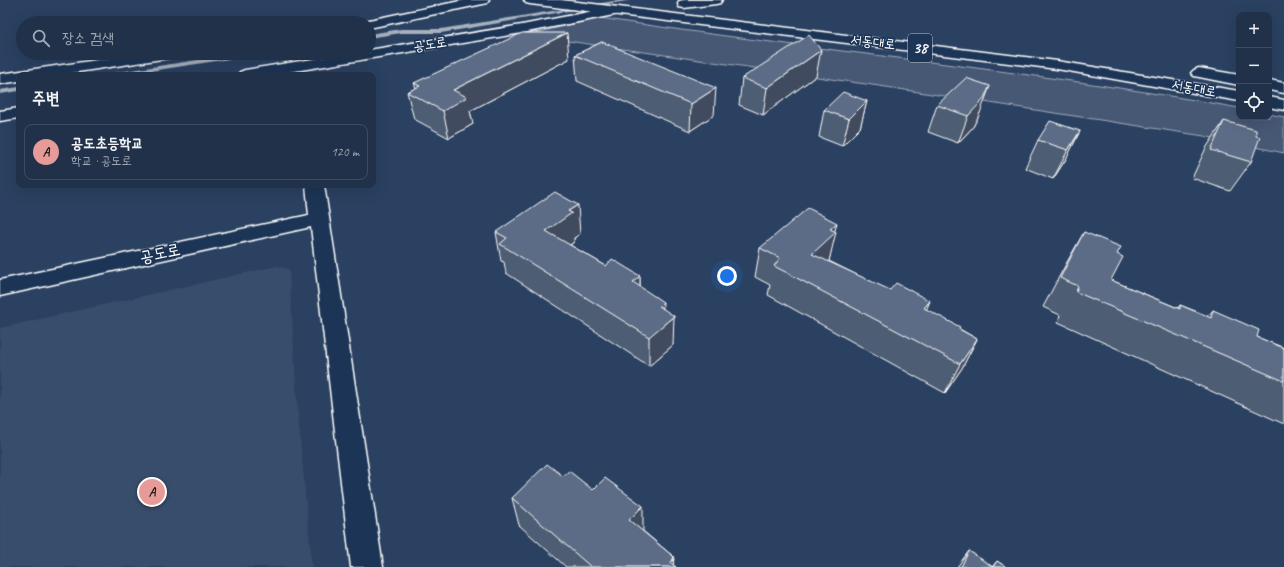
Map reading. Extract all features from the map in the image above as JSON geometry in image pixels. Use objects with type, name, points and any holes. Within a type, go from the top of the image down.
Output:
[{"type":"street","name":"공도로","points":[[376,23],[483,0]]},
{"type":"street","name":"서동대로","points":[[530,0],[1057,65],[1236,95]]},
{"type":"street","points":[[670,2],[719,5]]},
{"type":"street","name":"공도로","points":[[376,53],[520,30],[607,10]]},
{"type":"street","name":"서동대로","points":[[777,17],[995,44]]},
{"type":"street","points":[[1041,50],[1072,54]]},
{"type":"street","points":[[48,72],[128,60]]},
{"type":"street","name":"공도로","points":[[262,72],[331,60]]},
{"type":"street","name":"서동대로","points":[[1188,71],[1236,79]]},
{"type":"street","points":[[0,79],[16,76]]},
{"type":"street","points":[[1272,86],[1284,88]]},
{"type":"street","points":[[1272,103],[1284,105]]},
{"type":"street","points":[[0,116],[16,113]]},
{"type":"street","points":[[315,188],[367,567]]},
{"type":"street","name":"공도로","points":[[0,288],[320,219]]},
{"type":"shaded area","points":[[600,18],[680,30],[1000,71],[1159,94],[1236,107],[1236,120],[1272,120],[1272,115],[1284,117],[1284,153],[1204,136],[886,87],[526,35]]},
{"type":"shaded area","points":[[277,266],[289,269],[298,416],[312,567],[0,567],[0,328]]},
{"type":"building","points":[[522,33],[567,33],[453,90],[467,97],[443,111],[407,92],[420,86],[414,83]]},
{"type":"building","points":[[809,35],[821,50],[767,88],[742,78]]},
{"type":"building","points":[[602,42],[716,88],[691,104],[575,55]]},
{"type":"building","points":[[966,78],[990,86],[983,100],[968,116],[937,105]]},
{"type":"building","points":[[843,92],[867,101],[849,119],[824,110]]},
{"type":"building","points":[[1050,121],[1080,131],[1068,150],[1038,140]]},
{"type":"building","points":[[1224,121],[1256,130],[1256,136],[1260,137],[1251,162],[1211,150]]},
{"type":"building","points":[[555,192],[578,205],[568,211],[572,213],[546,231],[606,266],[612,259],[640,276],[633,282],[663,302],[659,306],[674,316],[649,337],[500,244],[507,238],[496,232]]},
{"type":"building","points":[[808,208],[837,223],[830,229],[836,232],[812,254],[890,290],[896,283],[930,301],[924,308],[960,327],[959,329],[977,339],[960,364],[774,266],[780,258],[760,248]]},
{"type":"building","points":[[1084,232],[1121,247],[1117,254],[1123,257],[1111,280],[1180,309],[1180,305],[1211,318],[1213,310],[1259,330],[1257,337],[1284,348],[1284,381],[1076,292],[1078,286],[1060,278]]},
{"type":"building","points":[[547,464],[563,476],[569,471],[593,490],[605,478],[643,506],[629,520],[674,557],[671,563],[676,567],[591,567],[512,498]]},
{"type":"building","points":[[969,551],[993,567],[961,567]]},
{"type":"building","points":[[997,561],[1006,567],[993,567]]},
{"type":"waterway","points":[[376,35],[401,31],[441,31],[629,0]]},
{"type":"waterway","points":[[132,72],[210,60]]},
{"type":"waterway","points":[[0,92],[16,89]]},
{"type":"place","name":"공도초등학교","points":[[152,492]]}]
